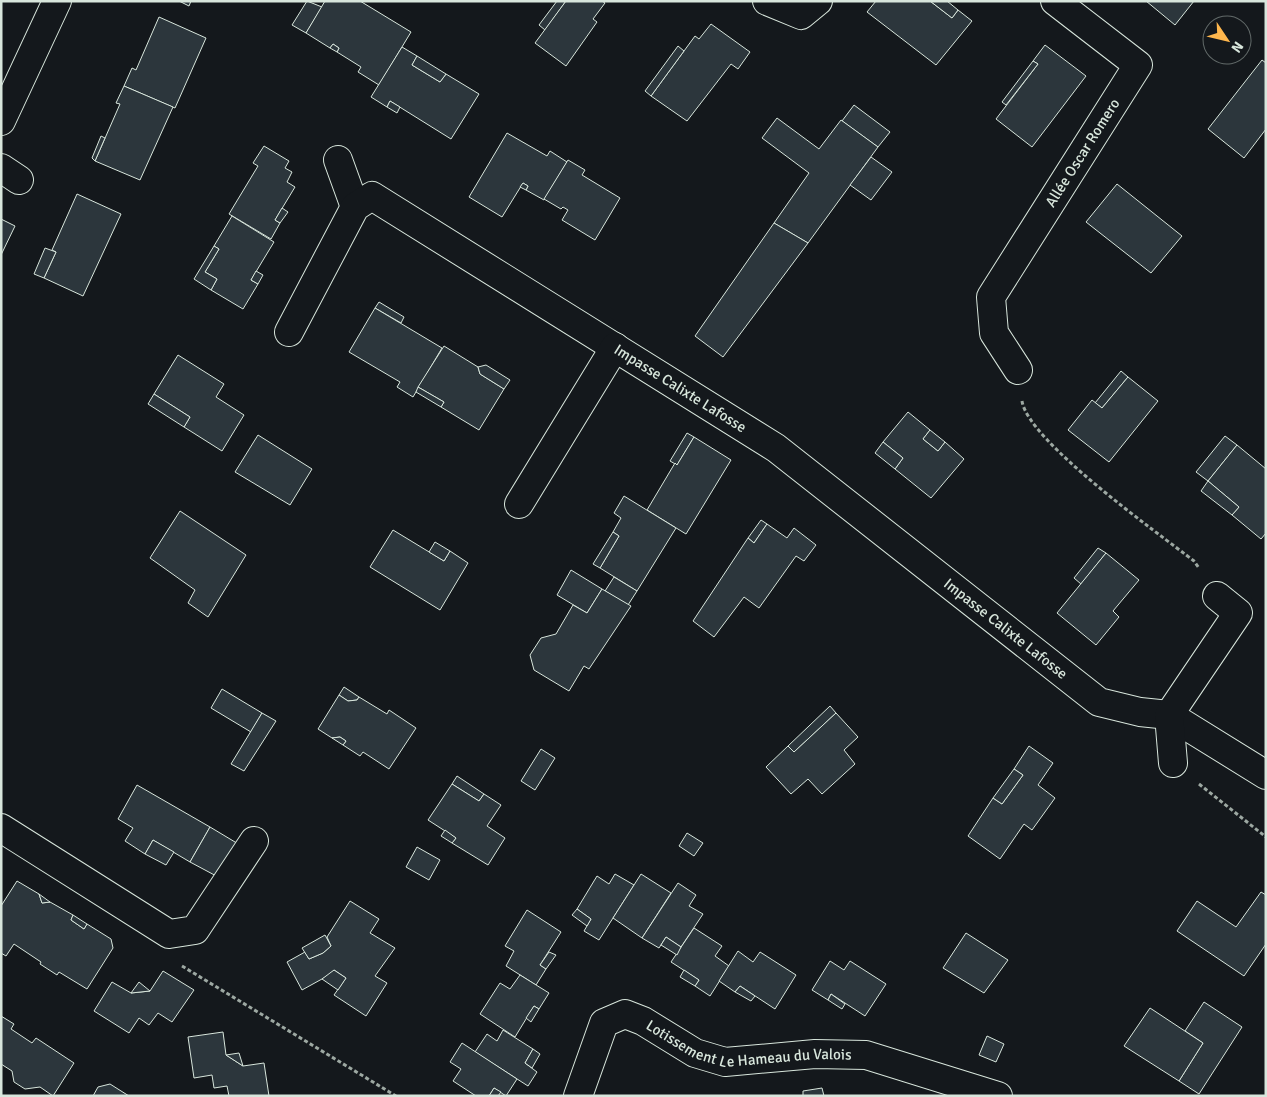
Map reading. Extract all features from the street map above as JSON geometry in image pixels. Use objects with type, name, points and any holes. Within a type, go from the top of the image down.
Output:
[{"type":"street","points":[[1,121],[57,1]]},
{"type":"street","points":[[767,1],[801,15],[818,1]]},
{"type":"street","name":"Allée Oscar Romero","points":[[1018,370],[994,333],[991,297],[1138,64],[1055,1]]},
{"type":"street","points":[[289,332],[355,207],[338,160]]},
{"type":"street","name":"Impasse Calixte Lafosse","points":[[355,207],[372,196],[776,448],[1100,702],[1140,712],[1169,715]]},
{"type":"street","points":[[519,504],[615,348]]},
{"type":"street","points":[[1173,763],[1169,715],[1238,613],[1217,596]]},
{"type":"street","points":[[1169,715],[1266,774]]},
{"type":"street","points":[[1,828],[168,934],[195,930],[254,841]]},
{"type":"street","name":"Lotissement Le Hameau du Valois","points":[[578,1096],[604,1023],[626,1014],[643,1021],[695,1053],[725,1062],[815,1054],[866,1055],[980,1093]]},
{"type":"path","points":[[1018,370],[1024,409],[1051,446],[1194,561],[1217,596]]},
{"type":"path","points":[[1173,763],[1266,837]]},
{"type":"path","points":[[178,964],[396,1096]]},
{"type":"building","points":[[179,1],[191,1],[189,6]]},
{"type":"building","points":[[307,1],[322,7],[306,33],[292,25]]},
{"type":"building","points":[[325,1],[360,1],[411,32],[379,85],[358,72],[361,67],[337,52],[339,48],[333,44],[330,48],[306,33]]},
{"type":"building","points":[[557,1],[566,1],[545,30],[539,25]]},
{"type":"building","points":[[566,1],[602,1],[605,3],[593,19],[597,22],[566,66],[535,43]]},
{"type":"building","points":[[876,1],[930,1],[952,18],[958,10],[972,21],[936,65],[867,12]]},
{"type":"building","points":[[930,1],[947,1],[958,10],[952,18]]},
{"type":"building","points":[[1146,1],[1194,1],[1175,25]]},
{"type":"building","points":[[159,17],[206,38],[175,108],[124,86],[132,68],[136,70]]},
{"type":"building","points":[[711,24],[750,52],[738,69],[731,64],[687,121],[651,96],[695,36],[699,39]]},
{"type":"building","points":[[333,44],[339,48],[337,52],[330,48]]},
{"type":"building","points":[[1045,45],[1086,76],[1032,147],[996,119],[1038,64],[1033,61]]},
{"type":"building","points":[[678,46],[684,51],[651,96],[645,91]]},
{"type":"building","points":[[402,47],[417,56],[412,65],[440,82],[446,74],[479,94],[451,139],[390,101],[387,107],[371,97]]},
{"type":"building","points":[[417,56],[446,74],[440,82],[412,65]]},
{"type":"building","points":[[1262,60],[1266,63],[1266,129],[1244,158],[1208,129]]},
{"type":"building","points":[[1033,61],[1038,64],[1006,105],[1002,102]]},
{"type":"building","points":[[124,86],[173,107],[140,180],[95,161],[120,104],[116,103]]},
{"type":"building","points":[[390,101],[400,107],[397,113],[387,107]]},
{"type":"building","points":[[854,105],[890,132],[878,147],[842,121]]},
{"type":"building","points":[[777,118],[819,149],[841,120],[878,147],[808,243],[774,223],[809,173],[762,138]]},
{"type":"building","points":[[507,133],[547,156],[550,151],[567,162],[544,200],[526,190],[528,186],[523,183],[502,217],[469,197]]},
{"type":"building","points":[[101,136],[105,138],[95,161],[92,158]]},
{"type":"building","points":[[264,146],[289,161],[285,168],[292,172],[287,182],[295,187],[275,220],[280,223],[271,239],[229,214],[258,166],[253,163]]},
{"type":"building","points":[[871,157],[892,172],[871,200],[850,185]]},
{"type":"building","points":[[568,160],[585,170],[582,175],[620,198],[595,240],[562,220],[568,210],[563,207],[561,209],[544,199]]},
{"type":"building","points":[[523,183],[528,186],[526,190],[520,187]]},
{"type":"building","points":[[1117,184],[1182,236],[1151,273],[1086,222]]},
{"type":"building","points":[[77,194],[121,214],[83,296],[44,278],[56,252],[52,250]]},
{"type":"building","points":[[282,208],[288,212],[280,223],[275,220]]},
{"type":"building","points":[[232,216],[274,242],[251,280],[258,284],[243,309],[211,290],[217,279],[205,272],[219,249],[214,246]]},
{"type":"building","points":[[1,219],[15,226],[1,255]]},
{"type":"building","points":[[774,223],[808,243],[723,357],[695,336]]},
{"type":"building","points":[[214,246],[219,249],[205,272],[217,279],[211,290],[194,279]]},
{"type":"building","points":[[45,248],[56,252],[44,278],[34,274]]},
{"type":"building","points":[[256,271],[263,275],[258,284],[251,280]]},
{"type":"building","points":[[379,302],[404,317],[401,323],[375,308]]},
{"type":"building","points":[[375,308],[442,348],[413,397],[397,387],[400,382],[349,352]]},
{"type":"building","points":[[444,346],[478,367],[480,374],[504,389],[479,430],[441,407],[444,402],[418,387]]},
{"type":"building","points":[[178,355],[224,384],[216,397],[244,415],[222,451],[184,427],[190,417],[154,394]]},
{"type":"building","points":[[486,365],[510,380],[504,389],[480,374],[478,367]]},
{"type":"building","points":[[1121,371],[1128,377],[1102,408],[1095,403]]},
{"type":"building","points":[[1128,377],[1158,401],[1109,462],[1068,430],[1092,400],[1102,408]]},
{"type":"building","points":[[418,387],[444,402],[441,407],[416,392]]},
{"type":"building","points":[[154,394],[190,417],[184,427],[148,404]]},
{"type":"building","points":[[908,412],[930,430],[923,439],[938,451],[945,442],[964,459],[931,498],[895,469],[903,458],[883,442]]},
{"type":"building","points":[[930,430],[945,442],[938,451],[923,439]]},
{"type":"building","points":[[687,433],[694,437],[677,465],[670,461]]},
{"type":"building","points":[[258,435],[312,469],[290,505],[235,472]]},
{"type":"building","points":[[1225,436],[1237,445],[1208,481],[1196,472]]},
{"type":"building","points":[[694,437],[731,460],[686,534],[647,510],[675,463],[677,465]]},
{"type":"building","points":[[883,442],[903,458],[895,469],[875,453]]},
{"type":"building","points":[[1237,445],[1266,469],[1266,533],[1261,539],[1232,515],[1239,507],[1208,481]]},
{"type":"building","points":[[1208,481],[1239,507],[1232,515],[1201,491]]},
{"type":"building","points":[[624,496],[676,528],[637,591],[600,568],[619,536],[613,532],[621,518],[614,513]]},
{"type":"building","points":[[180,511],[246,555],[208,617],[188,603],[195,590],[150,558]]},
{"type":"building","points":[[761,520],[767,524],[754,543],[748,538]]},
{"type":"building","points":[[767,524],[787,538],[794,528],[816,545],[804,561],[796,556],[759,608],[744,597],[714,637],[693,621],[748,538],[754,543]]},
{"type":"building","points":[[393,530],[444,561],[450,551],[468,563],[440,610],[370,567]]},
{"type":"building","points":[[613,532],[619,536],[600,568],[593,564]]},
{"type":"building","points":[[435,542],[450,551],[444,561],[429,552]]},
{"type":"building","points":[[1098,548],[1106,553],[1081,584],[1074,578]]},
{"type":"building","points":[[1106,553],[1139,580],[1113,611],[1119,617],[1096,645],[1057,613]]},
{"type":"building","points":[[571,570],[602,589],[587,613],[557,595]]},
{"type":"building","points":[[614,577],[637,591],[628,605],[605,591]]},
{"type":"building","points":[[602,589],[631,606],[589,669],[584,666],[569,691],[534,670],[530,655],[541,638],[556,634],[573,605],[587,613]]},
{"type":"building","points":[[344,687],[359,697],[357,700],[348,701],[339,695]]},
{"type":"building","points":[[222,689],[262,713],[251,732],[211,708]]},
{"type":"building","points":[[339,695],[348,701],[357,700],[359,697],[387,714],[389,710],[416,728],[389,769],[363,752],[360,756],[343,745],[346,741],[340,737],[332,738],[318,729]]},
{"type":"building","points":[[830,706],[836,713],[794,752],[788,746]]},
{"type":"building","points":[[262,713],[276,721],[244,771],[231,764]]},
{"type":"building","points":[[836,713],[858,737],[844,750],[855,764],[822,794],[808,779],[791,794],[766,767],[788,746],[794,752]]},
{"type":"building","points":[[340,737],[346,741],[343,745],[332,738]]},
{"type":"building","points":[[1029,746],[1053,763],[1038,785],[1055,798],[1032,830],[1024,824],[1000,859],[968,836],[993,798],[1002,804],[1023,775],[1014,769]]},
{"type":"building","points":[[541,749],[555,758],[535,790],[521,781]]},
{"type":"building","points":[[1014,769],[1023,775],[1002,804],[993,798]]},
{"type":"building","points":[[457,776],[484,794],[479,801],[452,784]]},
{"type":"building","points":[[452,784],[479,801],[484,794],[501,805],[487,826],[505,838],[488,865],[452,843],[456,838],[428,820]]},
{"type":"building","points":[[137,785],[210,827],[190,862],[153,840],[145,854],[125,841],[133,828],[118,819]]},
{"type":"building","points":[[210,827],[240,845],[220,878],[190,862]]},
{"type":"building","points":[[445,830],[456,838],[452,843],[441,836]]},
{"type":"building","points":[[687,833],[703,843],[694,856],[679,846]]},
{"type":"building","points":[[153,840],[174,852],[166,865],[145,854]]},
{"type":"building","points":[[417,847],[440,860],[429,880],[406,867]]},
{"type":"building","points":[[615,874],[634,885],[599,940],[584,931],[591,919],[577,909],[597,876],[609,884]]},
{"type":"building","points":[[641,874],[671,893],[642,938],[613,918]]},
{"type":"building","points":[[17,881],[39,894],[42,903],[50,902],[73,915],[71,920],[84,929],[87,924],[111,939],[113,948],[87,989],[59,972],[57,975],[14,944],[6,956],[1,953],[1,906]]},
{"type":"building","points":[[678,883],[696,895],[689,906],[703,914],[681,947],[666,937],[659,948],[642,938]]},
{"type":"building","points":[[1261,892],[1266,895],[1266,944],[1244,976],[1177,931],[1197,901],[1236,927]]},
{"type":"building","points":[[39,894],[50,902],[42,903]]},
{"type":"building","points":[[350,901],[379,919],[370,933],[395,948],[375,976],[387,983],[366,1016],[334,995],[346,978],[334,970],[331,974],[302,990],[287,962],[305,952],[309,959],[323,953],[331,946],[327,937]]},
{"type":"building","points":[[577,909],[591,919],[587,926],[572,915]]},
{"type":"building","points":[[527,910],[561,932],[540,965],[546,969],[536,985],[506,966],[514,951],[505,946]]},
{"type":"building","points":[[73,915],[87,924],[84,929],[71,920]]},
{"type":"building","points":[[694,928],[722,946],[715,956],[729,966],[710,996],[695,986],[699,980],[671,962]]},
{"type":"building","points":[[966,933],[1008,960],[984,993],[943,968]]},
{"type":"building","points":[[325,935],[331,946],[323,953],[309,959],[302,948]]},
{"type":"building","points":[[666,937],[681,947],[677,955],[661,945]]},
{"type":"building","points":[[738,951],[753,962],[760,952],[796,975],[775,1009],[740,986],[735,992],[719,981]]},
{"type":"building","points":[[549,952],[556,955],[546,969],[540,965]]},
{"type":"building","points":[[830,961],[844,970],[850,961],[886,984],[865,1016],[831,994],[828,1000],[812,990]]},
{"type":"building","points":[[334,970],[346,978],[338,990],[322,979]]},
{"type":"building","points":[[684,970],[699,980],[695,986],[680,977]]},
{"type":"building","points":[[163,971],[194,990],[172,1022],[158,1013],[149,1025],[139,1018],[129,1033],[94,1011],[112,982],[131,993],[150,991]]},
{"type":"building","points":[[520,975],[549,993],[539,1009],[534,1006],[515,1037],[480,1014],[500,983],[510,989]]},
{"type":"building","points":[[139,982],[150,991],[131,993]]},
{"type":"building","points":[[740,986],[755,996],[751,1001],[735,992]]},
{"type":"building","points":[[831,994],[845,1004],[842,1009],[828,1000]]},
{"type":"building","points":[[1204,1002],[1242,1027],[1199,1094],[1179,1081],[1203,1043],[1185,1031]]},
{"type":"building","points":[[534,1006],[539,1009],[531,1022],[526,1018]]},
{"type":"building","points":[[1150,1008],[1203,1043],[1179,1081],[1124,1046]]},
{"type":"building","points":[[1,1016],[14,1024],[11,1029],[32,1043],[36,1038],[74,1063],[53,1096],[40,1087],[25,1089],[14,1082],[12,1071],[1,1064]]},
{"type":"building","points":[[503,1030],[533,1049],[525,1063],[537,1072],[528,1086],[475,1052],[487,1034],[497,1041]]},
{"type":"building","points":[[223,1032],[226,1055],[243,1066],[264,1063],[269,1096],[229,1096],[227,1086],[214,1088],[212,1075],[194,1078],[188,1037]]},
{"type":"building","points":[[987,1036],[1004,1044],[996,1062],[979,1055]]},
{"type":"building","points":[[462,1043],[517,1079],[506,1096],[494,1088],[489,1096],[476,1096],[453,1081],[461,1069],[450,1062]]},
{"type":"building","points":[[533,1049],[540,1054],[532,1068],[525,1063]]},
{"type":"building","points":[[239,1053],[243,1066],[226,1055]]},
{"type":"building","points":[[110,1084],[129,1096],[93,1096],[98,1087]]},
{"type":"building","points":[[494,1088],[501,1092],[498,1096],[489,1096]]},
{"type":"building","points":[[822,1088],[824,1096],[803,1096],[803,1091]]}]
